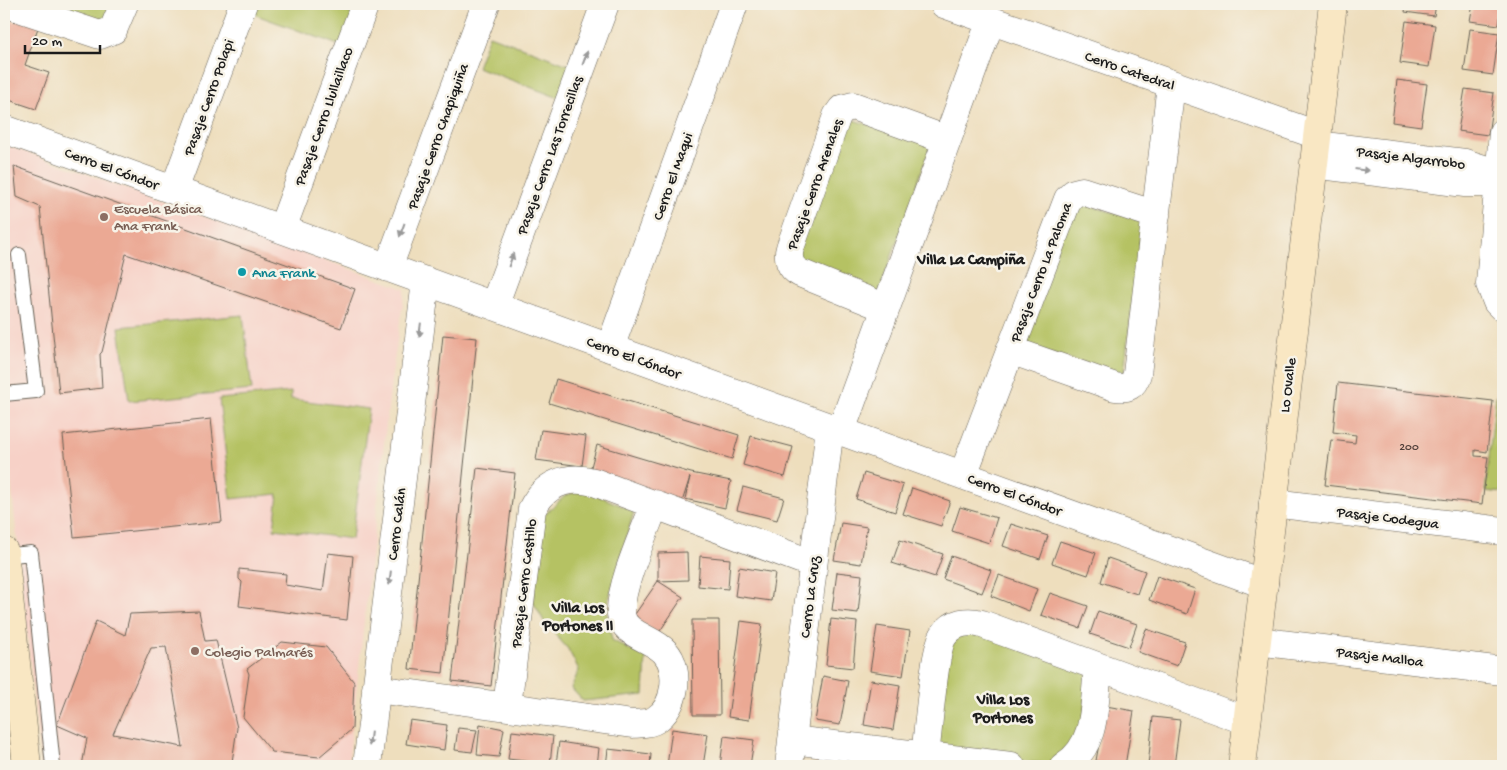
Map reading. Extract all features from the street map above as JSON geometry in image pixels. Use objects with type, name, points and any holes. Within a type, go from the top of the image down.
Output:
[{"type":"street","points":[[7,4],[92,34],[107,34],[117,22],[124,4]]},
{"type":"street","name":"Pasaje Cerro Polapi","points":[[174,190],[243,4]]},
{"type":"street","name":"Pasaje Cerro Llullaillaco","points":[[282,229],[365,4]]},
{"type":"street","name":"Pasaje Cerro Chapiquiña","points":[[388,268],[486,4]]},
{"type":"street","name":"Pasaje Cerro Las Torrecillas","points":[[494,306],[604,4]]},
{"type":"street","name":"Cerro El Maqui","points":[[610,348],[734,4]]},
{"type":"street","name":"Cerro Catedral","points":[[944,4],[1171,84],[1316,148]]},
{"type":"street","name":"Lo Ovalle","points":[[1242,766],[1333,4]]},
{"type":"street","points":[[835,429],[886,308],[991,20]]},
{"type":"street","name":"Pasaje Cerro La Paloma","points":[[1010,350],[1115,387],[1125,388],[1133,383],[1137,374],[1171,84]]},
{"type":"street","name":"Pasaje Cerro Arenales","points":[[886,308],[800,273],[792,267],[789,259],[790,248],[837,116],[842,109],[853,106],[947,140]]},
{"type":"street","name":"Cerro El Cóndor","points":[[4,129],[1264,584]]},
{"type":"street","points":[[1503,132],[1499,168],[1502,183],[1490,284],[1497,302],[1503,308]]},
{"type":"street","name":"Pasaje Algarrobo","points":[[1316,148],[1464,183],[1502,183]]},
{"type":"street","name":"Pasaje Cerro La Paloma","points":[[963,475],[1070,195],[1086,192],[1156,215]]},
{"type":"street","name":"Cerro Calán","points":[[367,766],[426,281]]},
{"type":"street","name":"Cerro La Cruz","points":[[791,753],[814,564],[835,429]]},
{"type":"street","name":"Pasaje Cerro Castillo","points":[[507,706],[531,515],[538,498],[554,484],[575,478],[594,482],[814,564]]},
{"type":"street","name":"Pasaje Codegua","points":[[1273,503],[1503,531]]},
{"type":"street","points":[[376,689],[633,724],[654,721],[667,707],[673,688],[675,673],[673,663],[663,649],[627,628],[621,613],[623,594],[655,504]]},
{"type":"street","points":[[4,551],[27,766]]},
{"type":"street","points":[[925,756],[939,644],[945,633],[957,624],[972,621],[1247,721]]},
{"type":"street","name":"Pasaje Malloa","points":[[1257,641],[1503,671]]},
{"type":"street","points":[[1064,766],[1078,756],[1087,742],[1098,667]]},
{"type":"street","points":[[791,753],[925,756],[1011,766]]},
{"type":"lane","points":[[4,394],[36,391],[19,255]]},
{"type":"lane","points":[[4,556],[32,553],[53,766]]},
{"type":"shaded area","name":"Colegio Palmarés","points":[[4,144],[405,289],[391,381],[348,766],[41,766],[4,415]]},
{"type":"green space","points":[[29,4],[116,4],[101,26]]},
{"type":"green space","points":[[251,4],[326,4],[353,14],[341,46],[248,12]]},
{"type":"green space","points":[[489,35],[571,66],[559,98],[477,67]]},
{"type":"green space","points":[[847,118],[931,144],[879,293],[803,267],[795,254]]},
{"type":"green space","points":[[1074,201],[1142,221],[1124,372],[1121,373],[1030,348],[1025,333]]},
{"type":"green space","points":[[243,315],[252,390],[129,401],[119,327]]},
{"type":"green space","points":[[291,392],[291,399],[369,409],[352,539],[274,529],[278,494],[231,499],[219,399]]},
{"type":"green space","points":[[1496,396],[1503,397],[1503,493],[1485,491]]},
{"type":"green space","points":[[585,490],[634,511],[606,609],[612,640],[630,650],[646,655],[644,695],[583,701],[571,688],[579,670],[568,649],[545,623],[533,602],[542,517],[566,495]]},
{"type":"green space","points":[[961,628],[1087,667],[1084,726],[1058,763],[1047,764],[947,752],[934,737],[941,667]]},
{"type":"building","points":[[1406,4],[1436,4],[1434,16],[1405,12]]},
{"type":"building","points":[[1473,4],[1502,4],[1499,25],[1470,21]]},
{"type":"building","points":[[18,14],[40,22],[25,65],[49,73],[36,109],[6,99],[4,18],[15,22]]},
{"type":"building","points":[[1406,21],[1435,25],[1429,67],[1400,63]]},
{"type":"building","points":[[1470,29],[1499,33],[1493,75],[1464,71]]},
{"type":"building","points":[[1397,80],[1427,84],[1421,126],[1392,122]]},
{"type":"building","points":[[1465,89],[1494,93],[1488,135],[1458,131]]},
{"type":"building","name":"Ana Frank","points":[[14,166],[355,289],[341,328],[126,254],[100,354],[102,388],[59,393],[40,207],[17,197]]},
{"type":"building","points":[[443,335],[477,338],[443,673],[409,669]]},
{"type":"building","points":[[556,379],[739,435],[732,459],[549,403]]},
{"type":"building","points":[[1338,383],[1493,401],[1487,452],[1475,450],[1475,456],[1488,457],[1482,504],[1325,485],[1331,440],[1355,443],[1356,435],[1333,432]]},
{"type":"building","points":[[211,419],[222,522],[74,537],[63,435]]},
{"type":"building","points":[[541,430],[586,436],[582,466],[536,460]]},
{"type":"building","points":[[751,436],[793,447],[785,477],[743,465]]},
{"type":"building","points":[[597,445],[691,473],[731,481],[725,508],[685,499],[690,477],[682,502],[589,474]]},
{"type":"building","points":[[477,468],[515,473],[491,686],[452,681]]},
{"type":"building","points":[[864,473],[903,485],[895,512],[856,499]]},
{"type":"building","points":[[743,487],[784,498],[777,520],[737,510]]},
{"type":"building","points":[[912,488],[950,501],[941,526],[903,514]]},
{"type":"building","points":[[960,507],[997,518],[989,543],[952,531]]},
{"type":"building","points":[[841,523],[867,527],[861,564],[834,560]]},
{"type":"building","points":[[1011,524],[1048,536],[1040,559],[1003,546]]},
{"type":"building","points":[[900,540],[943,554],[935,577],[892,563]]},
{"type":"building","points":[[1060,541],[1096,553],[1088,575],[1052,563]]},
{"type":"building","points":[[687,552],[688,580],[658,581],[658,553]]},
{"type":"building","points":[[328,553],[353,556],[347,620],[239,606],[242,582],[239,579],[239,569],[286,574],[285,585],[323,591]]},
{"type":"building","points":[[700,556],[730,559],[728,589],[698,586]]},
{"type":"building","points":[[951,556],[991,570],[982,593],[943,579]]},
{"type":"building","points":[[1108,558],[1145,571],[1137,594],[1101,582]]},
{"type":"building","points":[[739,567],[775,573],[771,601],[735,596]]},
{"type":"building","points":[[837,572],[862,575],[858,613],[832,610]]},
{"type":"building","points":[[999,575],[1037,589],[1029,611],[991,596]]},
{"type":"building","points":[[1157,576],[1195,589],[1187,614],[1149,600]]},
{"type":"building","points":[[658,581],[683,597],[658,634],[633,617]]},
{"type":"building","points":[[1050,593],[1088,606],[1080,628],[1041,615]]},
{"type":"building","points":[[199,611],[205,641],[216,640],[237,728],[232,762],[247,766],[82,766],[87,738],[57,725],[96,621],[125,635],[130,614]],"holes":[[[166,647],[183,747],[113,734],[151,648]]]},
{"type":"building","points":[[1098,611],[1137,624],[1129,647],[1090,634]]},
{"type":"building","points":[[831,619],[857,622],[853,668],[826,665]]},
{"type":"building","points":[[692,620],[719,620],[720,715],[693,715]]},
{"type":"building","points":[[741,621],[762,624],[749,720],[728,717]]},
{"type":"building","points":[[877,626],[910,631],[903,676],[870,671]]},
{"type":"building","points":[[1146,629],[1185,642],[1177,666],[1138,652]]},
{"type":"building","points":[[282,642],[326,647],[354,682],[352,729],[319,757],[272,752],[243,717],[249,674],[247,669]]},
{"type":"building","points":[[823,676],[848,681],[840,725],[815,721]]},
{"type":"building","points":[[871,680],[900,685],[893,730],[864,725]]},
{"type":"building","points":[[1106,706],[1134,711],[1125,766],[1095,766]]},
{"type":"building","points":[[1153,717],[1180,720],[1174,766],[1148,766]]},
{"type":"building","points":[[410,720],[447,725],[444,750],[406,744]]},
{"type":"building","points":[[480,724],[504,729],[499,757],[477,755]]},
{"type":"building","points":[[458,728],[477,730],[472,752],[455,750]]},
{"type":"building","points":[[672,729],[708,734],[703,766],[667,766]]},
{"type":"building","points":[[512,731],[553,736],[550,764],[508,759]]},
{"type":"building","points":[[724,736],[754,740],[750,766],[720,766]]},
{"type":"building","points":[[559,742],[599,748],[597,766],[556,764]]},
{"type":"building","points":[[608,749],[651,754],[650,766],[606,766]]},
{"type":"building","points":[[815,763],[831,765],[831,766],[815,766]]},
{"type":"place","name":"Escuela Básica Ana Frank","points":[[104,217]]},
{"type":"place","name":"Ana Frank","points":[[242,272]]},
{"type":"place","name":"Colegio Palmarés","points":[[195,651]]},
{"type":"district","name":"Villa La Campiña","points":[[971,258]]},
{"type":"district","name":"Villa Los Portones II","points":[[578,615]]},
{"type":"district","name":"Villa Los Portones","points":[[1003,707]]}]
